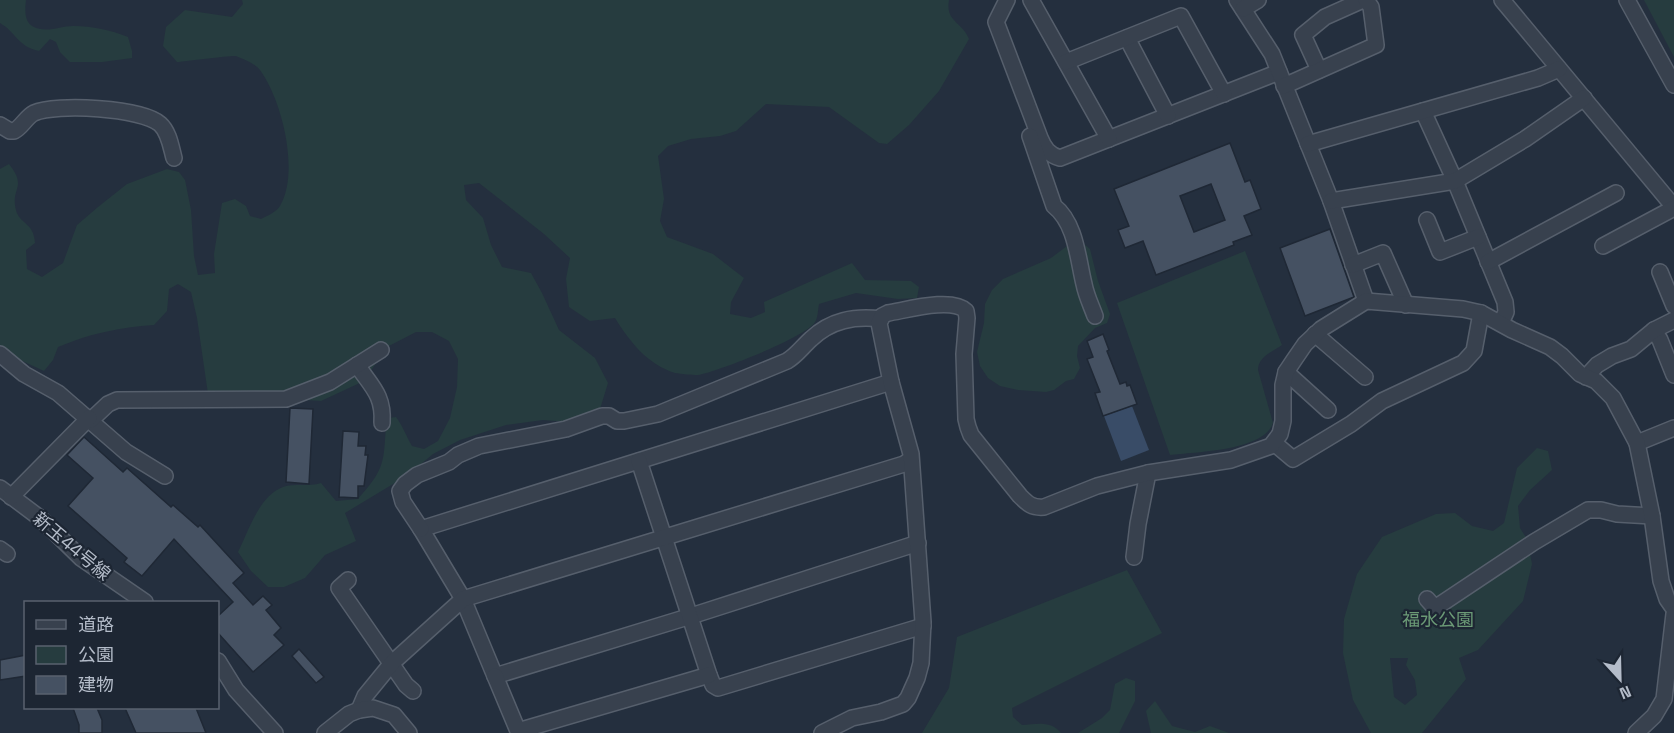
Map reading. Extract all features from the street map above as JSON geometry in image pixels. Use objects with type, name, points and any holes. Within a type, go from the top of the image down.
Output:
[{"type":"street","points":[[1006,0],[996,22],[1044,146],[1048,152],[1060,158],[1224,94],[1318,70],[1376,45],[1371,7],[1365,0],[1325,17],[1303,35],[1318,70]]},
{"type":"street","points":[[1031,0],[1109,139]]},
{"type":"street","points":[[1257,0],[1240,4],[1272,54],[1331,201],[1366,302]]},
{"type":"street","points":[[1502,0],[1673,203],[1603,246]]},
{"type":"street","points":[[1627,0],[1674,85]]},
{"type":"street","points":[[1066,62],[1181,16],[1224,94]]},
{"type":"street","points":[[1127,38],[1168,116]]},
{"type":"street","points":[[1308,144],[1538,78],[1559,69]]},
{"type":"street","points":[[1331,201],[1455,182],[1526,139],[1584,98]]},
{"type":"street","points":[[0,126],[14,131],[33,114],[49,108],[138,113],[155,120],[163,128],[174,158]]},
{"type":"street","points":[[1423,111],[1505,302],[1506,312],[1500,323]]},
{"type":"street","points":[[1030,113],[1026,121],[1027,127],[1054,206],[1062,212],[1079,256],[1084,288],[1095,315]]},
{"type":"street","points":[[1488,262],[1616,193]]},
{"type":"street","points":[[1427,220],[1440,252],[1478,237]]},
{"type":"street","points":[[1353,266],[1383,254],[1406,305]]},
{"type":"street","points":[[1660,272],[1674,306]]},
{"type":"street","points":[[822,733],[852,718],[881,712],[903,704],[917,678],[921,663],[923,626],[911,454],[891,382],[879,323],[881,318],[888,313],[942,305],[955,304],[966,310],[964,365],[968,427],[971,435],[1028,504],[1035,508],[1044,507],[1097,486],[1148,473],[1231,460],[1274,443],[1280,434],[1283,421],[1283,386],[1286,372],[1305,344],[1315,334],[1366,302],[1463,309],[1481,313],[1550,348],[1562,356],[1580,374],[1596,381],[1613,398],[1637,443],[1652,516],[1661,582],[1674,611],[1664,699],[1654,716],[1636,733]]},
{"type":"street","points":[[1274,443],[1293,459],[1351,424],[1382,401],[1463,363],[1474,351],[1481,313]]},
{"type":"street","points":[[709,675],[518,730],[463,599],[403,502],[400,492],[405,484],[417,475],[450,462],[458,455],[478,446],[566,429],[602,416],[624,421],[658,414],[787,361],[799,353],[822,329],[831,324],[868,317],[881,318]]},
{"type":"street","points":[[1586,377],[1597,364],[1631,349],[1654,330],[1674,320]]},
{"type":"street","points":[[1654,330],[1674,375]]},
{"type":"street","points":[[1315,334],[1365,377]]},
{"type":"street","points":[[6,492],[108,404],[117,400],[286,399],[330,382],[381,350]]},
{"type":"street","points":[[0,354],[24,374],[58,393],[126,452],[165,476]]},
{"type":"street","points":[[357,365],[380,398],[383,410],[382,423]]},
{"type":"street","points":[[1286,372],[1328,410]]},
{"type":"street","points":[[421,529],[891,382]]},
{"type":"street","points":[[1637,443],[1674,428]]},
{"type":"street","points":[[359,710],[365,696],[392,663],[463,599],[904,464],[910,460]]},
{"type":"street","points":[[639,461],[709,675],[713,685],[718,688],[923,626]]},
{"type":"street","points":[[1134,558],[1148,473]]},
{"type":"street","name":"新玉44号線","points":[[6,492],[40,518],[81,558],[142,601]]},
{"type":"street","points":[[1427,599],[1435,608],[1534,542],[1588,510],[1652,516]]},
{"type":"street","points":[[495,676],[918,543]]},
{"type":"street","points":[[348,580],[339,588],[406,685],[413,691]]},
{"type":"street","points":[[219,663],[236,690],[275,733]]},
{"type":"street","points":[[325,733],[341,718],[359,710],[373,708],[394,715],[409,733]]},
{"type":"green space","points":[[0,0],[26,0],[26,18],[29,24],[37,28],[48,30],[68,26],[88,27],[108,30],[128,37],[132,58],[102,62],[70,62],[60,52],[56,42],[50,39],[39,51],[32,49],[21,43],[0,23]]},
{"type":"green space","points":[[242,0],[949,0],[948,7],[952,18],[969,39],[939,91],[909,125],[887,144],[879,143],[829,107],[766,104],[736,131],[720,136],[691,139],[668,146],[658,156],[664,199],[660,221],[667,237],[713,254],[744,278],[731,302],[730,314],[751,318],[765,312],[764,302],[852,263],[865,280],[911,281],[919,287],[917,298],[898,299],[856,293],[819,304],[815,322],[779,345],[741,361],[698,375],[675,373],[656,364],[640,351],[615,318],[590,321],[569,307],[566,279],[570,258],[544,234],[479,183],[464,185],[466,200],[483,218],[491,245],[502,267],[531,273],[559,330],[595,358],[608,383],[600,409],[568,422],[543,420],[506,425],[460,440],[433,454],[408,475],[345,513],[356,541],[325,555],[305,578],[284,587],[268,587],[251,571],[238,552],[261,506],[275,491],[292,485],[321,483],[336,501],[358,499],[378,473],[383,457],[388,418],[396,417],[412,446],[424,449],[438,441],[450,418],[457,387],[458,359],[449,341],[432,332],[416,332],[387,347],[364,381],[321,401],[208,394],[191,292],[178,284],[169,289],[167,311],[154,325],[105,332],[58,347],[53,360],[44,371],[18,359],[0,346],[0,169],[9,164],[15,172],[18,183],[15,197],[16,210],[34,236],[35,243],[26,250],[27,269],[42,277],[63,263],[77,225],[127,184],[167,169],[179,172],[185,180],[191,210],[194,256],[198,275],[215,273],[214,254],[222,203],[235,199],[246,206],[250,216],[261,219],[280,206],[286,192],[288,175],[286,136],[275,99],[260,70],[236,56],[177,62],[163,46],[166,27],[185,10],[232,17],[243,4]]},
{"type":"green space","points":[[1644,0],[1674,0],[1674,57]]},
{"type":"green space","points":[[1082,242],[1090,249],[1110,314],[1107,323],[1095,328],[1078,346],[1077,356],[1080,368],[1074,379],[1046,392],[1000,386],[988,378],[980,366],[977,352],[984,323],[985,304],[992,290],[1003,279],[1051,258],[1067,246]]},
{"type":"green space","points":[[1245,251],[1282,345],[1263,358],[1258,370],[1273,423],[1267,432],[1243,445],[1170,455],[1117,303]]},
{"type":"green space","name":"福水公園","points":[[1537,448],[1548,451],[1552,470],[1530,490],[1518,506],[1520,528],[1527,539],[1532,564],[1523,601],[1478,650],[1459,658],[1466,679],[1422,733],[1371,733],[1353,700],[1343,653],[1344,619],[1357,574],[1382,537],[1436,514],[1455,513],[1472,526],[1493,531],[1504,523],[1517,468]],"holes":[[[1390,658],[1408,658],[1406,665],[1415,680],[1417,695],[1405,705],[1394,697]]]},
{"type":"green space","points":[[1127,570],[1162,633],[1012,708],[1013,717],[1022,725],[1048,724],[1061,733],[922,733],[949,688],[957,637]]},
{"type":"green space","points":[[1126,678],[1135,681],[1135,701],[1119,733],[1078,733],[1102,718],[1110,710],[1115,684]]},
{"type":"green space","points":[[1155,701],[1172,726],[1195,732],[1210,726],[1229,733],[1151,733],[1146,711]]},
{"type":"water","points":[[1132,406],[1149,450],[1121,461],[1104,416]]},
{"type":"building","points":[[1230,143],[1245,182],[1250,180],[1261,209],[1244,216],[1252,235],[1233,242],[1234,245],[1156,275],[1143,241],[1125,248],[1118,230],[1129,226],[1114,189]],"holes":[[[1211,184],[1225,220],[1194,232],[1180,196]]]},
{"type":"building","points":[[1330,229],[1354,297],[1305,316],[1280,248]]},
{"type":"building","points":[[1103,334],[1120,384],[1126,382],[1127,386],[1130,385],[1137,404],[1103,416],[1095,393],[1100,392],[1087,359],[1093,357],[1087,341]]},
{"type":"building","points":[[290,408],[313,409],[309,484],[286,482]]},
{"type":"building","points":[[343,431],[359,432],[358,446],[366,446],[365,455],[368,455],[364,486],[358,486],[358,498],[339,497]]},
{"type":"building","points":[[84,437],[123,472],[127,468],[171,507],[173,505],[198,527],[200,525],[244,573],[233,583],[253,605],[263,596],[272,605],[266,610],[281,628],[274,635],[284,645],[253,672],[219,634],[219,615],[233,602],[174,539],[142,576],[124,562],[127,558],[68,506],[93,478],[67,455]]},
{"type":"building","points":[[299,649],[324,677],[316,683],[292,656]]},
{"type":"building","points":[[24,655],[24,676],[0,680],[0,660]]},
{"type":"building","points":[[73,709],[97,709],[102,720],[102,733],[79,733],[79,725]]},
{"type":"building","points":[[125,709],[196,709],[206,733],[136,733]]}]
